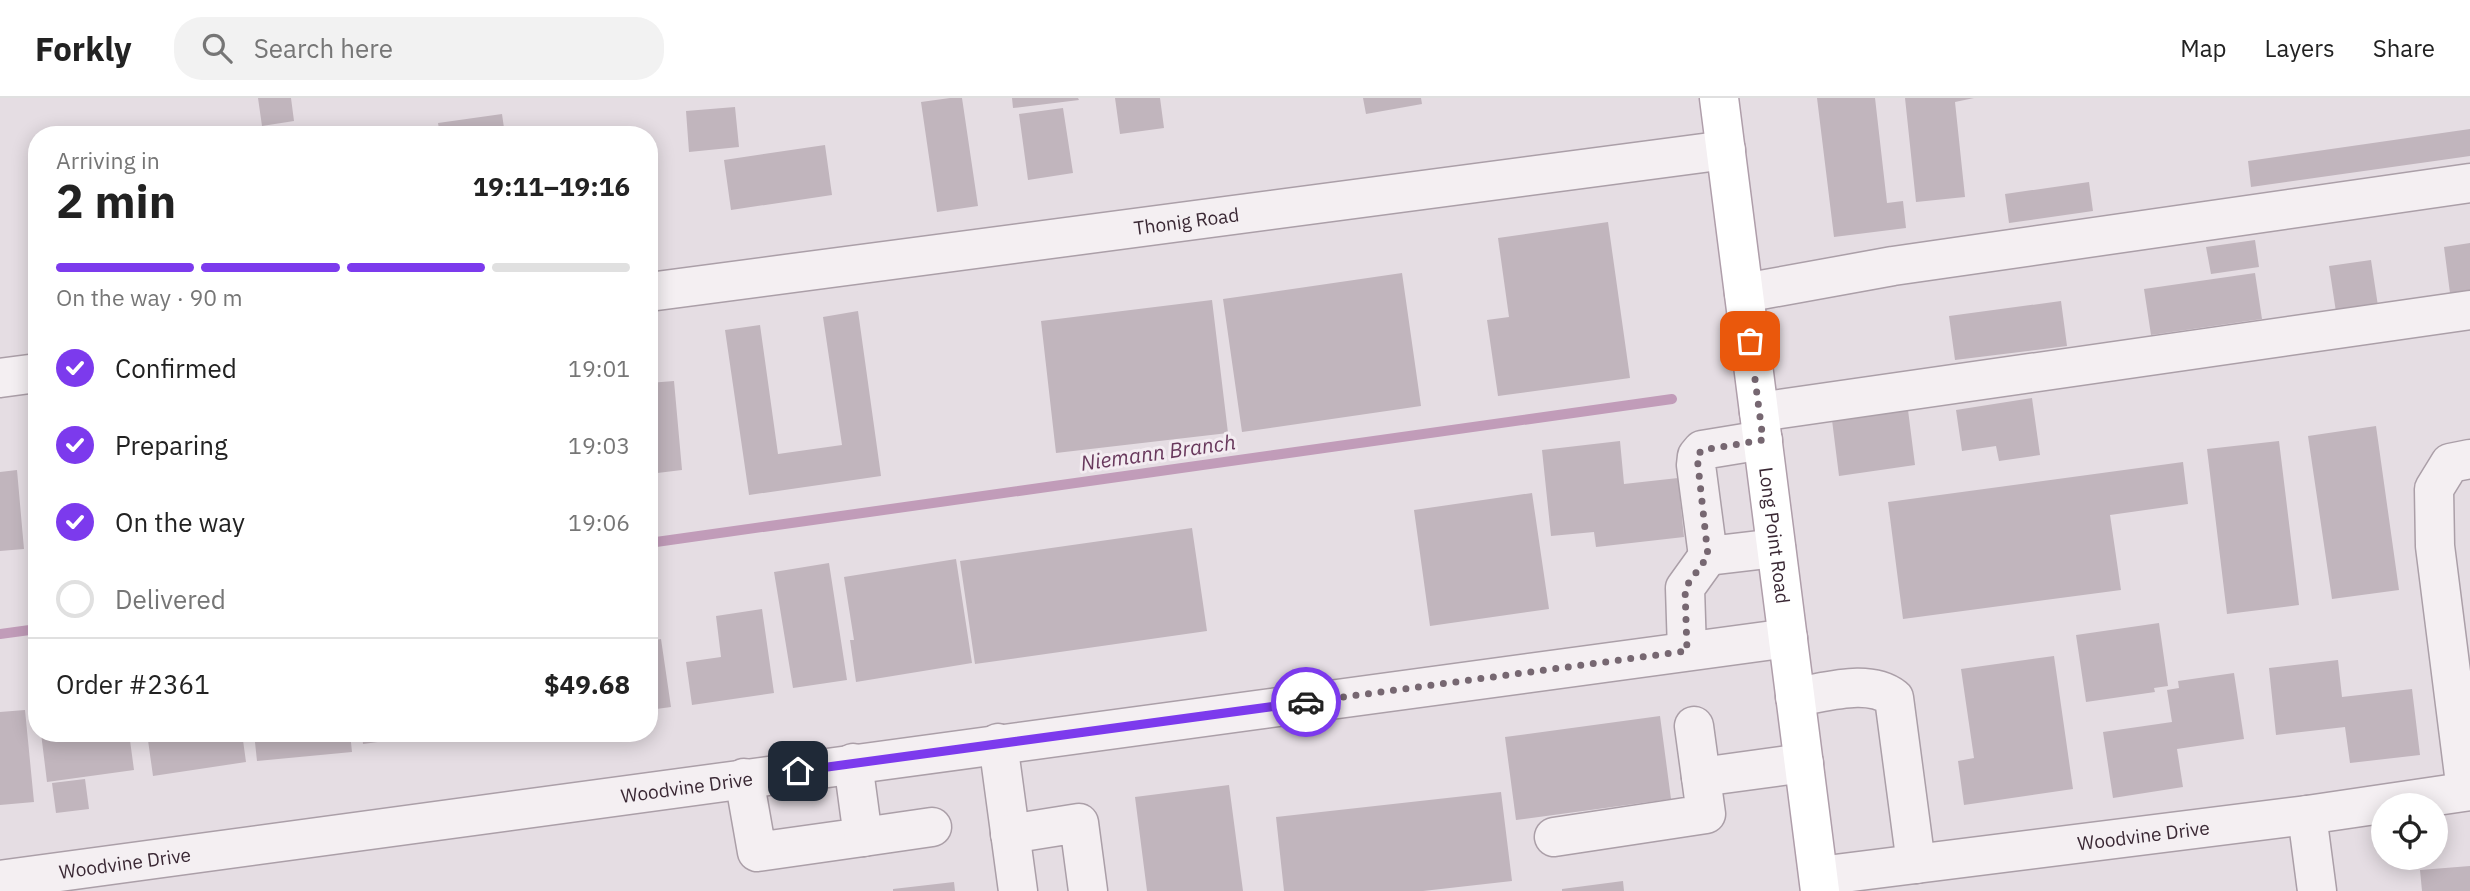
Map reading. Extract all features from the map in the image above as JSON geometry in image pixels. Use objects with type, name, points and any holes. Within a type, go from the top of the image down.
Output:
[{"type":"main road","name":"Long Point Road","points":[[1719,98],[1819,884]]},
{"type":"street","name":"Thonig Road","points":[[658,291],[1726,150]]},
{"type":"street","points":[[1744,293],[1893,266],[2470,183]]},
{"type":"street","points":[[1687,651],[1685,588],[1708,556],[1696,465],[1698,452],[1761,426],[2470,310]]},
{"type":"street","points":[[0,378],[28,374]]},
{"type":"street","points":[[2468,791],[2435,546],[2434,489],[2450,463],[2470,459]]},
{"type":"street","points":[[1708,556],[1776,548]]},
{"type":"street","name":"Woodvine Drive","points":[[0,880],[1788,638]]},
{"type":"street","points":[[1795,696],[1865,687],[1885,691],[1894,698],[1929,873]]},
{"type":"street","points":[[1554,837],[1706,814],[1694,726]]},
{"type":"street","points":[[998,743],[1018,891]]},
{"type":"street","points":[[853,763],[863,837]]},
{"type":"street","points":[[1701,777],[1804,763]]},
{"type":"street","points":[[744,778],[757,852],[932,827]]},
{"type":"street","name":"Woodvine Drive","points":[[1819,884],[1929,873],[2468,791]]},
{"type":"street","points":[[2307,815],[2317,891]]},
{"type":"street","points":[[1010,834],[1079,823],[1088,891]]},
{"type":"building","points":[[258,98],[291,98],[294,121],[262,126]]},
{"type":"building","points":[[962,98],[978,206],[937,212],[921,102]]},
{"type":"building","points":[[1012,98],[1078,98],[1079,100],[1013,108]]},
{"type":"building","points":[[1115,98],[1160,98],[1164,128],[1120,134]]},
{"type":"building","points":[[1363,98],[1421,98],[1422,104],[1366,114]]},
{"type":"building","points":[[1817,98],[1875,98],[1887,203],[1903,201],[1906,228],[1834,237]]},
{"type":"building","points":[[1905,98],[1974,98],[1955,102],[1965,197],[1916,202]]},
{"type":"building","points":[[735,107],[739,147],[689,152],[686,111]]},
{"type":"building","points":[[1063,108],[1073,173],[1028,180],[1019,114]]},
{"type":"building","points":[[502,114],[504,126],[438,126],[438,123]]},
{"type":"building","points":[[2470,129],[2470,156],[2251,187],[2248,161]]},
{"type":"building","points":[[825,145],[832,195],[731,210],[724,160]]},
{"type":"building","points":[[2089,182],[2093,211],[2009,223],[2005,194]]},
{"type":"building","points":[[1608,222],[1630,378],[1498,396],[1487,320],[1509,317],[1498,238]]},
{"type":"building","points":[[2255,240],[2259,267],[2211,274],[2206,247]]},
{"type":"building","points":[[2470,243],[2470,290],[2450,293],[2444,247]]},
{"type":"building","points":[[2371,260],[2378,306],[2336,312],[2329,266]]},
{"type":"building","points":[[1402,273],[1421,406],[1242,432],[1223,299]]},
{"type":"building","points":[[2255,273],[2262,319],[2151,335],[2144,289]]},
{"type":"building","points":[[1212,300],[1228,433],[1056,453],[1041,321]]},
{"type":"building","points":[[2061,301],[2067,346],[1955,360],[1949,316]]},
{"type":"building","points":[[858,311],[881,476],[749,495],[725,330],[760,325],[778,454],[842,445],[823,317]]},
{"type":"building","points":[[674,381],[682,470],[658,473],[658,382]]},
{"type":"building","points":[[2032,398],[2040,455],[1999,461],[1996,446],[1962,451],[1956,410]]},
{"type":"building","points":[[1908,410],[1915,465],[1839,476],[1832,420]]},
{"type":"building","points":[[2376,426],[2399,590],[2332,599],[2308,436]]},
{"type":"building","points":[[1620,441],[1624,484],[1678,478],[1684,537],[1596,547],[1594,532],[1551,536],[1542,450]]},
{"type":"building","points":[[2279,441],[2299,605],[2227,614],[2207,449]]},
{"type":"building","points":[[2183,462],[2188,504],[2110,515],[2121,590],[1903,619],[1888,502]]},
{"type":"building","points":[[17,470],[24,549],[0,551],[0,472]]},
{"type":"building","points":[[1532,493],[1549,609],[1430,626],[1414,510]]},
{"type":"building","points":[[1192,528],[1207,631],[975,664],[960,561]]},
{"type":"building","points":[[956,559],[972,663],[856,682],[850,640],[854,640],[844,577]]},
{"type":"building","points":[[829,563],[847,680],[793,688],[774,572]]},
{"type":"building","points":[[762,609],[774,693],[692,705],[686,662],[721,657],[716,616]]},
{"type":"building","points":[[2159,623],[2168,686],[2154,688],[2155,692],[2086,702],[2076,635]]},
{"type":"building","points":[[661,639],[671,707],[658,709],[658,640]]},
{"type":"building","points":[[2054,656],[2073,789],[1964,805],[1958,761],[1974,758],[1961,669]]},
{"type":"building","points":[[2338,660],[2342,697],[2412,689],[2420,755],[2350,763],[2345,727],[2276,735],[2269,668]]},
{"type":"building","points":[[2234,673],[2244,739],[2177,749],[2183,787],[2113,798],[2103,732],[2172,722],[2167,690],[2179,688],[2178,681]]},
{"type":"building","points":[[25,710],[34,802],[0,805],[0,712]]},
{"type":"building","points":[[1660,716],[1671,799],[1516,820],[1505,737]]},
{"type":"building","points":[[42,742],[130,742],[134,770],[47,782]]},
{"type":"building","points":[[148,742],[243,742],[246,762],[153,776]]},
{"type":"building","points":[[255,742],[351,742],[352,752],[257,761]]},
{"type":"building","points":[[85,779],[89,809],[56,813],[52,783]]},
{"type":"building","points":[[1229,785],[1243,891],[1147,891],[1135,797]]},
{"type":"building","points":[[1501,792],[1512,881],[1423,891],[1284,891],[1276,817]]},
{"type":"building","points":[[2470,866],[2470,891],[2422,891],[2420,870],[2448,870],[2448,868]]},
{"type":"building","points":[[1623,881],[1624,891],[1562,891],[1562,889]]},
{"type":"building","points":[[954,882],[955,891],[893,891],[893,889]]},
{"type":"waterway","name":"Niemann Branch","points":[[658,542],[1672,399]]},
{"type":"waterway","name":"Niemann Branch","points":[[0,634],[28,630]]},
{"type":"way so far","points":[[1306,702],[1687,651],[1683,598],[1685,588],[1708,556],[1696,465],[1698,452],[1763,440],[1750,341]]},
{"type":"route","points":[[798,771],[1306,702]]}]
